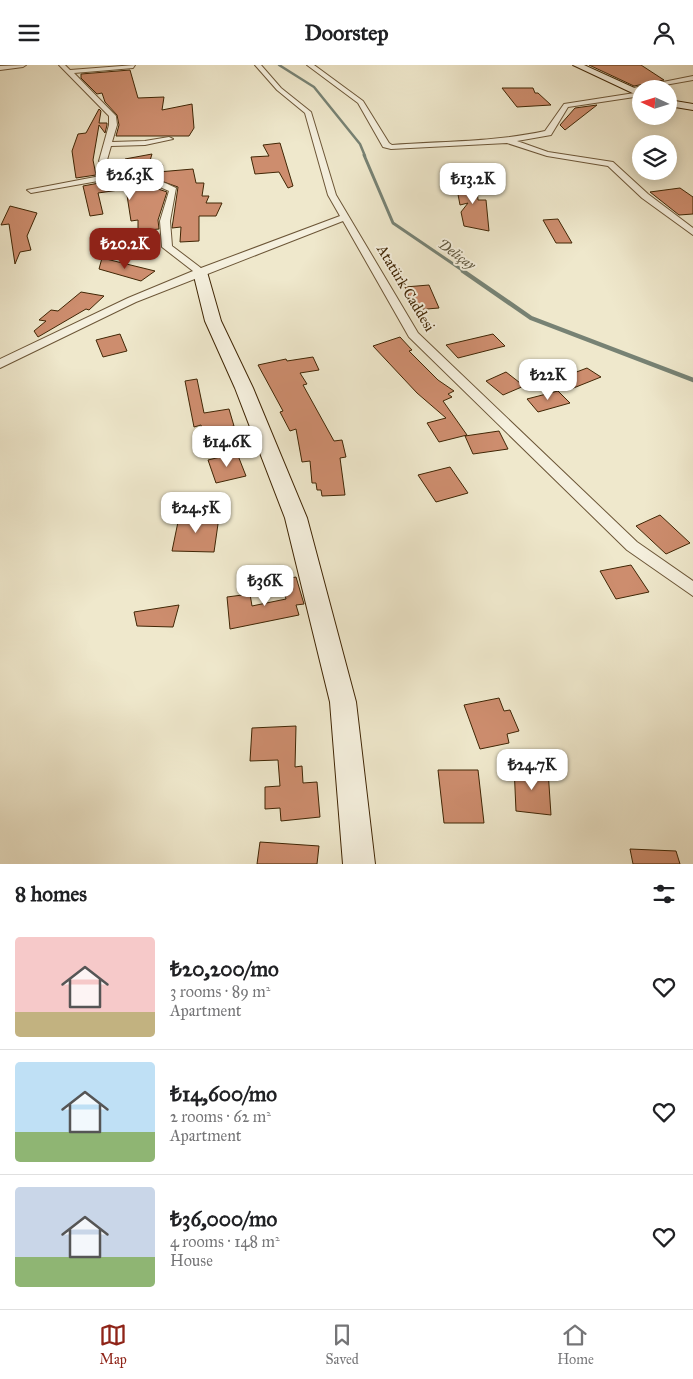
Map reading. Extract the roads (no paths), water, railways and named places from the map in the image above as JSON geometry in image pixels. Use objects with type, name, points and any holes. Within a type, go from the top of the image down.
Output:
[{"type":"street","points":[[0,68],[23,65]]},
{"type":"street","points":[[62,65],[112,116],[113,125],[103,161],[111,169],[124,174],[150,178],[173,190],[165,221],[167,247],[200,272],[213,321],[244,389],[296,518],[343,703],[359,864]]},
{"type":"street","name":"Atatürk Caddesi","points":[[258,65],[280,89],[308,112],[332,195],[414,335],[632,546],[693,590]]},
{"type":"street","points":[[310,65],[362,102],[386,145],[391,147],[506,140],[548,133],[566,105],[632,95]]},
{"type":"street","points":[[577,65],[631,89],[693,77]]},
{"type":"street","points":[[69,72],[133,66]]},
{"type":"street","points":[[678,104],[693,107]]},
{"type":"street","points":[[108,144],[145,143],[169,139]]},
{"type":"street","points":[[506,140],[547,154],[610,164],[645,196],[693,232]]},
{"type":"street","points":[[31,190],[124,174]]},
{"type":"street","points":[[0,363],[132,300],[200,272],[346,217]]},
{"type":"street","points":[[0,354],[15,357]]},
{"type":"waterway","name":"Deliçay","points":[[279,65],[314,87],[360,144],[365,156]]},
{"type":"waterway","name":"Deliçay","points":[[364,155],[393,223],[465,272]]},
{"type":"waterway","name":"Deliçay","points":[[463,271],[531,318],[693,380]]}]
